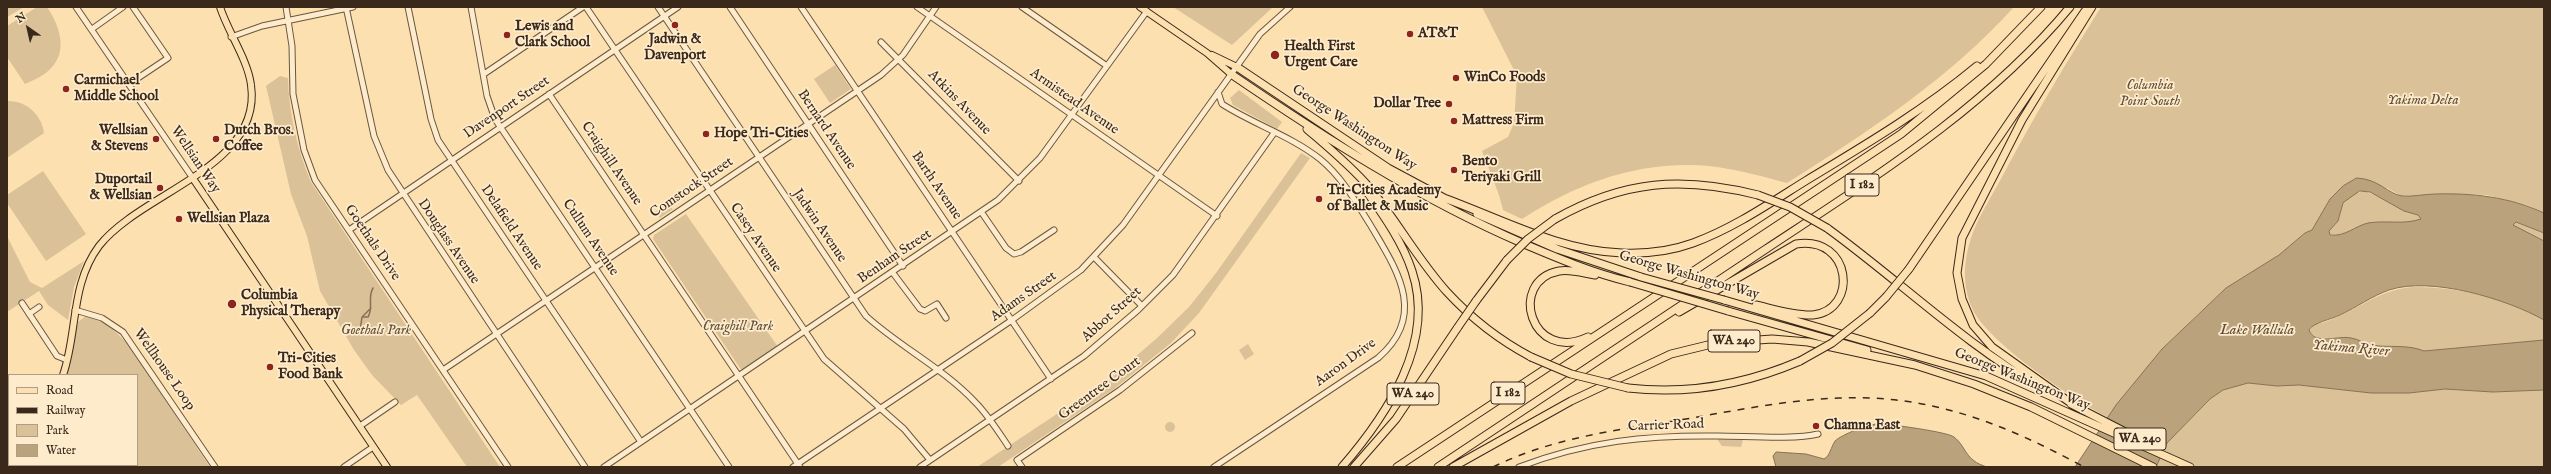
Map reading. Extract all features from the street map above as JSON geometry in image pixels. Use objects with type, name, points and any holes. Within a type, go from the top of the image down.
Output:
[{"type":"highway","name":"I 182","points":[[1397,467],[1901,134],[1970,78],[2041,7]]},
{"type":"highway","name":"I 182","points":[[1438,467],[1927,141],[1962,113],[2018,63],[2070,7]]},
{"type":"highway","points":[[1287,112],[1352,168],[1384,206],[1447,292],[1500,339],[1531,357],[1571,374],[1628,388],[1673,391],[1716,387],[1760,377],[1800,360],[1832,342],[1870,313],[1886,297],[1909,269],[2088,7]]},
{"type":"highway","points":[[2076,406],[1992,347],[1980,335],[1962,299],[1958,264],[1965,232],[2022,120],[2092,7]]},
{"type":"highway","points":[[1441,197],[1558,241],[1590,250],[1638,253],[1665,250],[1692,244],[1731,226],[1901,122],[1947,90],[2018,31]]},
{"type":"highway","name":"George Washington Way","points":[[1237,67],[1388,168],[1441,197],[1557,249],[1641,277],[1952,365],[2084,415],[2190,467]]},
{"type":"highway","name":"George Washington Way","points":[[1231,74],[1287,112],[1383,173],[1465,218],[1537,250],[1629,282],[1915,365]]},
{"type":"highway","points":[[1342,467],[1378,419],[1392,396],[1410,357],[1419,319],[1416,284],[1409,261],[1377,206],[1352,168]]},
{"type":"highway","name":"WA 240","points":[[1354,467],[1396,419],[1476,301],[1507,260],[1528,239],[1555,219],[1607,194],[1651,184],[1701,184],[1758,195],[1790,207],[1827,228],[1986,353],[2019,375],[2076,406],[2084,415],[2194,467]]},
{"type":"highway","points":[[1634,337],[1796,244],[1814,243],[1827,248],[1836,256],[1843,270],[1842,290],[1835,302],[1814,315],[1724,300]]},
{"type":"highway","points":[[1619,319],[1586,338],[1568,343],[1560,342],[1547,337],[1538,328],[1532,316],[1530,299],[1538,284],[1552,273],[1559,271],[1573,270],[1629,282]]},
{"type":"highway","name":"WA 240","points":[[1452,467],[1571,401],[1656,360],[1696,346],[1751,339],[1791,340],[1915,365],[2013,400],[2153,467]]},
{"type":"main road","points":[[63,374],[75,310],[85,269],[108,235],[124,221],[192,177],[231,148],[243,132],[249,118],[252,98],[249,77],[231,37],[220,7]]},
{"type":"main road","name":"George Washington Way","points":[[1140,7],[1207,53],[1231,74]]},
{"type":"main road","name":"George Washington Way","points":[[1207,53],[1237,67]]},
{"type":"main road","name":"Wellsian Way","points":[[192,177],[387,467]]},
{"type":"street","name":"Wellsian Way","points":[[76,7],[192,177]]},
{"type":"street","points":[[92,29],[123,7]]},
{"type":"street","points":[[129,84],[168,58],[133,7]]},
{"type":"street","name":"Goethals Drive","points":[[286,7],[292,46],[293,94],[306,158],[315,180],[508,467]]},
{"type":"street","points":[[231,37],[254,28],[353,7]]},
{"type":"street","name":"Delafield Avenue","points":[[408,7],[432,127],[451,161],[641,442]]},
{"type":"street","name":"Cullum Avenue","points":[[471,7],[491,110],[500,127],[596,267],[729,467]]},
{"type":"street","points":[[484,74],[583,7]]},
{"type":"street","name":"Casey Avenue","points":[[586,7],[804,332],[835,371],[904,429],[930,460]]},
{"type":"street","name":"Jadwin Avenue","points":[[658,7],[866,316],[881,330],[937,370],[967,394],[990,419],[1008,446]]},
{"type":"street","name":"Davenport Street","points":[[349,230],[678,7]]},
{"type":"street","name":"Bernard Avenue","points":[[730,7],[903,266]]},
{"type":"street","name":"Barth Avenue","points":[[801,7],[1051,379]]},
{"type":"street","name":"Armistead Avenue","points":[[917,7],[1217,216]]},
{"type":"street","name":"Comstock Street","points":[[443,370],[857,91],[899,59],[936,7]]},
{"type":"street","points":[[1022,7],[1107,66]]},
{"type":"street","points":[[1218,92],[1267,26],[1290,7]]},
{"type":"street","name":"Douglass Avenue","points":[[347,8],[374,136],[388,170],[401,194],[585,467]]},
{"type":"street","name":"Benham Street","points":[[604,467],[982,213],[1019,181],[1040,158],[1073,115],[1147,11]]},
{"type":"street","name":"Atkins Avenue","points":[[881,42],[1019,181]]},
{"type":"street","name":"Aaron Drive","points":[[1214,467],[1378,358],[1391,343],[1398,331],[1403,311],[1404,290],[1398,272],[1349,190],[1320,159],[1222,104],[1218,92]]},
{"type":"street","name":"Adams Street","points":[[797,466],[1064,284],[1094,257],[1123,225],[1218,92]]},
{"type":"street","name":"Craighill Avenue","points":[[549,94],[739,376],[797,466]]},
{"type":"street","name":"Abbot Street","points":[[920,467],[1084,356],[1142,306],[1173,274],[1217,216],[1274,133]]},
{"type":"street","points":[[982,213],[1006,248],[1014,254],[1021,252],[1054,230]]},
{"type":"street","points":[[1094,257],[1142,306]]},
{"type":"street","points":[[893,273],[920,309],[925,311],[937,304],[946,318]]},
{"type":"street","points":[[22,303],[57,356],[67,360]]},
{"type":"street","points":[[29,314],[39,307]]},
{"type":"street","name":"Wellhouse Loop","points":[[75,310],[102,318],[123,332],[215,467]]},
{"type":"street","name":"Greentree Court","points":[[1022,467],[1017,460],[1120,390],[1192,333]]},
{"type":"street","points":[[360,426],[395,402]]},
{"type":"street","name":"Carrier Road","points":[[1519,467],[1563,452],[1621,440],[1667,436],[1818,434]]},
{"type":"street","points":[[344,467],[373,447]]},
{"type":"green space","points":[[7,7],[24,7],[7,17]]},
{"type":"green space","points":[[37,7],[47,7],[52,15],[59,32],[60,49],[54,65],[47,72],[25,84],[7,57],[7,26]]},
{"type":"green space","points":[[1173,7],[1273,7],[1232,45]]},
{"type":"green space","points":[[1482,7],[2014,7],[1963,57],[1907,102],[1878,124],[1787,183],[1758,175],[1709,166],[1684,165],[1635,170],[1588,184],[1566,194],[1522,219],[1503,210],[1499,195],[1482,151],[1508,137],[1514,123],[1517,76]]},
{"type":"green space","name":"Yakima Delta","points":[[2101,7],[2544,7],[2544,213],[2529,206],[2487,195],[2458,194],[2401,196],[2387,188],[2343,186],[2330,199],[2312,230],[2305,233],[2279,255],[2226,288],[2162,349],[2109,418],[2055,385],[2034,370],[1996,338],[1982,323],[1973,310],[1967,294],[1965,278],[1967,253],[1979,218],[2062,70]]},
{"type":"green space","points":[[835,65],[851,89],[830,103],[814,79]]},
{"type":"green space","name":"Goethals Park","points":[[280,76],[288,78],[292,118],[298,144],[311,182],[500,467],[467,467],[417,395],[401,405],[372,375],[354,350],[320,291],[307,236],[291,194],[266,86]]},
{"type":"green space","points":[[1239,90],[1282,122],[1277,129],[1233,105],[1230,98]]},
{"type":"green space","points":[[7,101],[21,103],[32,110],[40,120],[44,133],[7,158]]},
{"type":"green space","points":[[1301,153],[1310,158],[1199,313],[1171,343],[1114,389],[998,467],[977,467],[1111,378],[1157,338],[1189,307],[1216,273]]},
{"type":"green space","points":[[43,171],[86,234],[46,261],[7,203],[7,195]]},
{"type":"green space","points":[[2365,191],[2418,215],[2421,219],[2403,224],[2371,223],[2342,234],[2333,235],[2328,233],[2338,221],[2343,203],[2357,193]]},
{"type":"green space","points":[[666,204],[673,209],[660,218],[655,212]]},
{"type":"green space","name":"Craighill Park","points":[[686,214],[778,347],[742,371],[653,239],[654,235]]},
{"type":"green space","points":[[2516,222],[2544,233],[2544,241],[2514,227],[2513,223]]},
{"type":"green space","points":[[7,236],[30,282],[42,288],[84,261],[74,287],[68,320],[48,305],[39,291],[7,312]]},
{"type":"green space","points":[[2414,287],[2448,289],[2481,295],[2529,312],[2544,320],[2544,340],[2424,351],[2405,347],[2371,345],[2351,338],[2318,338],[2309,332],[2313,325],[2339,316],[2374,298],[2400,289]]},
{"type":"green space","points":[[86,316],[107,324],[127,343],[210,467],[104,467],[138,466],[138,374],[67,374],[78,322]]},
{"type":"green space","points":[[1248,344],[1254,354],[1245,360],[1239,350]]},
{"type":"green space","points":[[2248,383],[2277,386],[2299,385],[2371,393],[2409,393],[2445,389],[2493,392],[2544,390],[2544,467],[2156,467],[2167,443],[2210,399],[2223,390]]},
{"type":"green space","points":[[1168,422],[1172,422],[1174,423],[1174,431],[1168,432],[1165,429],[1165,425]]},
{"type":"green space","points":[[1717,439],[1743,440],[1741,447],[1722,446]]},
{"type":"water","name":"Lake Wallula","points":[[2357,178],[2365,179],[2402,196],[2432,194],[2478,195],[2518,203],[2544,213],[2544,233],[2516,222],[2513,225],[2544,241],[2544,320],[2510,304],[2468,292],[2447,288],[2406,286],[2383,292],[2340,315],[2314,325],[2309,330],[2312,335],[2316,338],[2322,339],[2346,337],[2357,339],[2366,344],[2405,347],[2424,351],[2544,340],[2544,390],[2493,392],[2445,389],[2409,393],[2371,393],[2299,385],[2277,386],[2248,383],[2223,390],[2210,399],[2167,443],[2156,467],[2075,467],[2116,405],[2162,349],[2226,288],[2279,255],[2305,233],[2312,230],[2330,199],[2343,186]],"holes":[[[2360,191],[2370,192],[2404,211],[2418,215],[2421,219],[2408,222],[2368,223],[2345,233],[2330,235],[2329,231],[2338,221],[2343,203]]]},
{"type":"water","points":[[1879,424],[1895,425],[1950,435],[1958,441],[1974,461],[1987,467],[1776,467],[1773,456],[1776,452],[1806,454],[1824,459],[1829,454],[1835,441],[1838,439],[1863,427]]},
{"type":"waterway","points":[[360,331],[362,317],[368,317],[370,313],[371,292],[373,288]]},
{"type":"waterway","points":[[363,316],[371,308]]},
{"type":"railway","points":[[1493,467],[1538,449],[1585,436],[1779,403],[1839,398],[1872,398],[1905,401],[1966,415],[1996,425],[2084,467]]},
{"type":"place","name":"Jadwin & Davenport","points":[[675,25]]},
{"type":"place","name":"AT&T","points":[[1410,34]]},
{"type":"place","name":"Lewis and Clark School","points":[[507,35]]},
{"type":"place","name":"Health First Urgent Care","points":[[1275,55]]},
{"type":"place","name":"WinCo Foods","points":[[1456,78]]},
{"type":"place","name":"Carmichael Middle School","points":[[66,89]]},
{"type":"place","name":"Dollar Tree","points":[[1449,104]]},
{"type":"place","name":"Mattress Firm","points":[[1454,121]]},
{"type":"place","name":"Hope Tri-Cities","points":[[706,134]]},
{"type":"place","name":"Wellsian & Stevens","points":[[156,139]]},
{"type":"place","name":"Dutch Bros. Coffee","points":[[216,139]]},
{"type":"place","name":"Bento Teriyaki Grill","points":[[1454,170]]},
{"type":"place","name":"Duportail & Wellsian","points":[[160,188]]},
{"type":"place","name":"Tri-Cities Academy of Ballet & Music","points":[[1319,199]]},
{"type":"place","name":"Wellsian Plaza","points":[[179,219]]},
{"type":"place","name":"Columbia Physical Therapy","points":[[232,304]]},
{"type":"place","name":"Tri-Cities Food Bank","points":[[270,367]]},
{"type":"place","name":"Chamna East","points":[[1816,426]]},
{"type":"park label","name":"Columbia Point South","points":[[2150,94]]},
{"type":"water label","name":"Yakima River","points":[[2351,349]]}]
